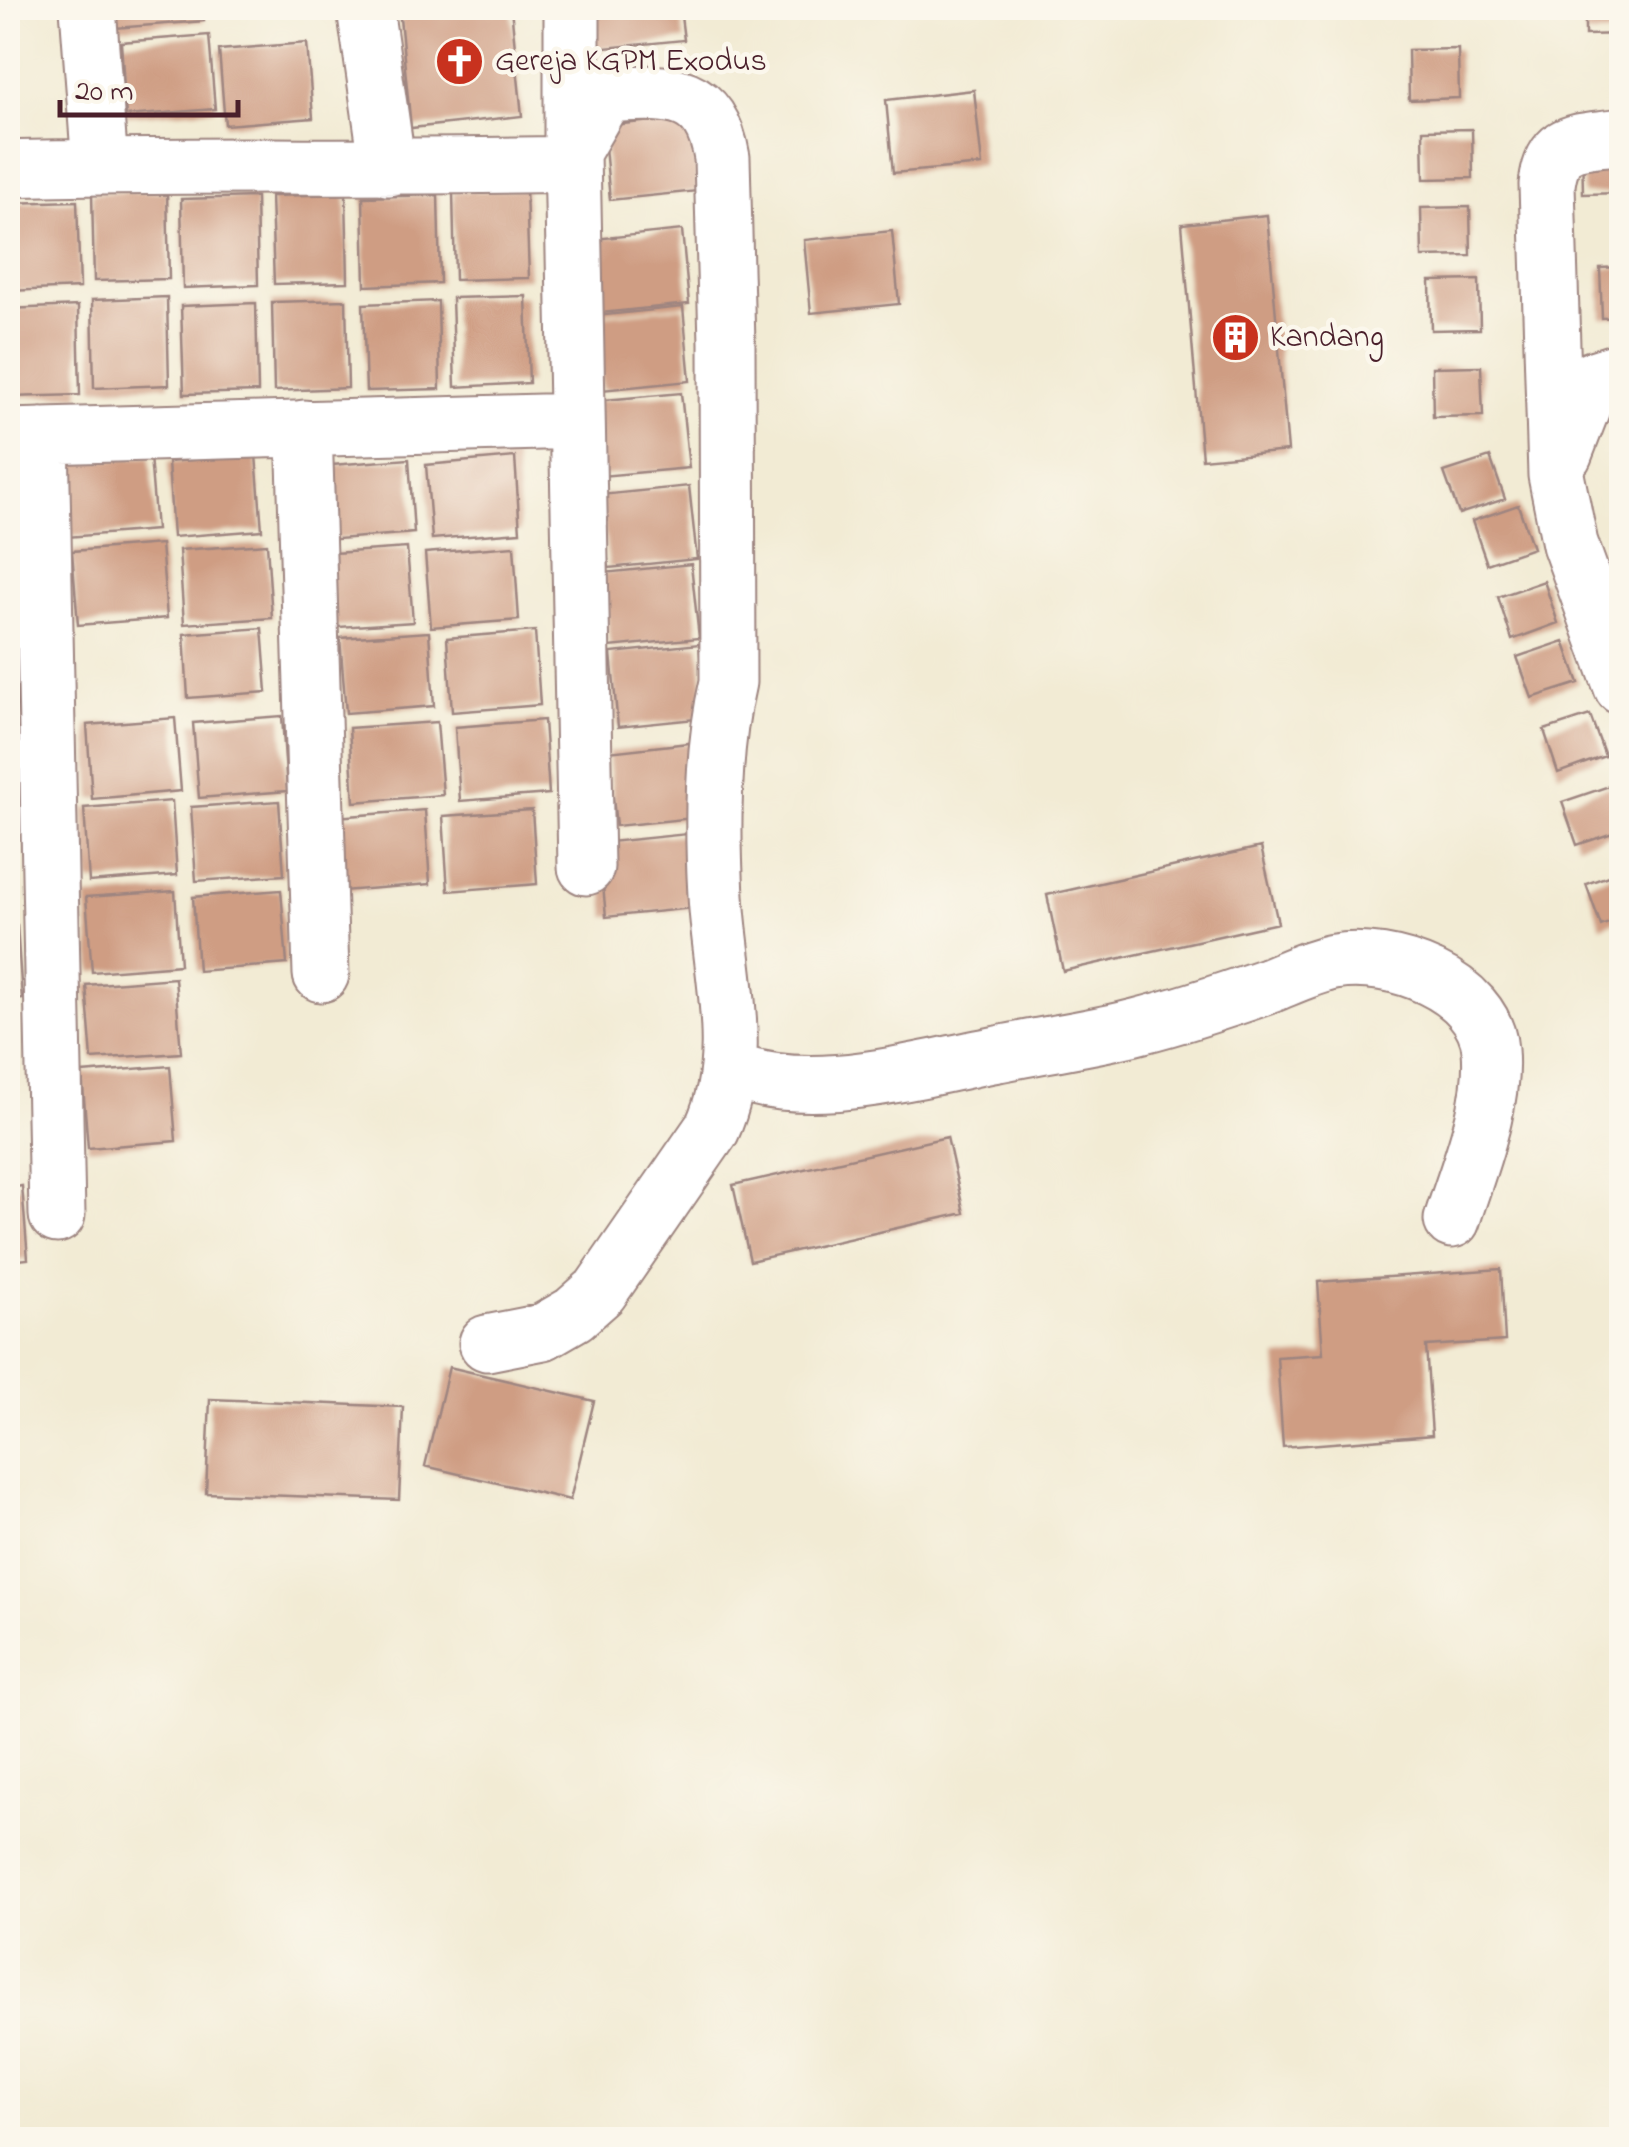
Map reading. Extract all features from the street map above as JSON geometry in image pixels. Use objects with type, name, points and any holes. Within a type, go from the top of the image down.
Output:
[{"type":"street","points":[[88,8],[100,166]]},
{"type":"street","points":[[364,8],[388,168]]},
{"type":"street","points":[[572,8],[586,867]]},
{"type":"street","points":[[487,1342],[542,1332],[574,1314],[600,1291],[712,1129],[724,1102],[729,1069],[730,1036],[716,894],[717,729],[728,682],[727,343],[718,130],[702,109],[685,97],[662,92],[605,95],[572,158]]},
{"type":"street","points":[[1622,136],[1564,146],[1550,162],[1547,185],[1556,475],[1570,544],[1622,687]]},
{"type":"street","points":[[8,168],[388,168],[572,158]]},
{"type":"street","points":[[1556,475],[1593,379],[1622,370]]},
{"type":"street","points":[[57,1215],[24,437],[577,421]]},
{"type":"street","points":[[304,428],[321,974]]},
{"type":"street","points":[[729,1069],[755,1080],[819,1084],[906,1072],[1139,1026],[1334,962],[1374,962],[1418,971],[1452,988],[1478,1018],[1490,1048],[1486,1107],[1452,1220]]},
{"type":"building","points":[[114,8],[203,8],[204,21],[115,28]]},
{"type":"building","name":"Gereja KGPM Exodus","points":[[399,8],[511,8],[522,116],[411,128]]},
{"type":"building","points":[[591,8],[680,8],[684,40],[595,49]]},
{"type":"building","points":[[1585,8],[1622,8],[1622,34],[1585,35]]},
{"type":"building","points":[[209,35],[215,109],[126,116],[121,42]]},
{"type":"building","points":[[307,43],[313,118],[225,125],[219,50]]},
{"type":"building","points":[[1458,49],[1459,98],[1409,100],[1408,50]]},
{"type":"building","points":[[974,90],[982,165],[893,173],[886,100]]},
{"type":"building","points":[[691,117],[698,191],[610,200],[603,126]]},
{"type":"building","points":[[1472,129],[1473,178],[1424,179],[1423,130]]},
{"type":"building","points":[[1622,143],[1622,193],[1583,194],[1582,145]]},
{"type":"building","points":[[526,189],[529,278],[455,280],[453,192]]},
{"type":"building","points":[[167,191],[169,279],[94,281],[92,193]]},
{"type":"building","points":[[346,194],[348,282],[274,284],[271,196]]},
{"type":"building","points":[[438,195],[440,283],[365,286],[363,197]]},
{"type":"building","points":[[256,197],[258,285],[183,288],[181,199]]},
{"type":"building","points":[[77,201],[80,288],[8,291],[8,203]]},
{"type":"building","points":[[1470,207],[1471,256],[1422,257],[1421,208]]},
{"type":"building","name":"Kandang","points":[[1267,215],[1288,451],[1202,459],[1182,224]]},
{"type":"building","points":[[682,230],[689,304],[601,313],[594,239]]},
{"type":"building","points":[[892,231],[899,304],[811,313],[804,240]]},
{"type":"building","points":[[1622,267],[1622,317],[1602,318],[1600,268]]},
{"type":"building","points":[[1479,280],[1480,329],[1431,330],[1430,281]]},
{"type":"building","points":[[526,296],[529,383],[455,387],[452,298]]},
{"type":"building","points":[[167,297],[169,385],[94,388],[92,300]]},
{"type":"building","points":[[346,300],[348,388],[274,391],[272,302]]},
{"type":"building","points":[[438,301],[440,389],[366,391],[363,304]]},
{"type":"building","points":[[256,303],[258,392],[184,394],[181,306]]},
{"type":"building","points":[[78,306],[80,395],[8,397],[8,309]]},
{"type":"building","points":[[683,307],[690,381],[602,390],[595,316]]},
{"type":"building","points":[[1481,366],[1483,416],[1433,417],[1432,367]]},
{"type":"building","points":[[681,393],[689,468],[601,476],[594,401]]},
{"type":"building","points":[[1622,426],[1622,457],[1621,457],[1612,430]]},
{"type":"building","points":[[256,455],[262,530],[173,537],[168,462]]},
{"type":"building","points":[[150,456],[156,530],[67,537],[61,463]]},
{"type":"building","points":[[515,457],[520,532],[432,539],[426,465]]},
{"type":"building","points":[[1490,457],[1505,499],[1459,514],[1444,472]]},
{"type":"building","points":[[409,459],[414,533],[325,540],[319,466]]},
{"type":"building","points":[[689,486],[697,559],[609,568],[600,495]]},
{"type":"building","points":[[1518,505],[1533,548],[1487,564],[1472,521]]},
{"type":"building","points":[[161,544],[167,618],[78,625],[72,551]]},
{"type":"building","points":[[267,544],[272,618],[184,624],[179,550]]},
{"type":"building","points":[[514,546],[519,620],[431,627],[425,553]]},
{"type":"building","points":[[17,548],[22,622],[8,623],[8,549]]},
{"type":"building","points":[[407,548],[413,622],[324,628],[319,554]]},
{"type":"building","points":[[691,564],[699,638],[610,647],[603,573]]},
{"type":"building","points":[[1544,581],[1558,623],[1512,640],[1498,597]]},
{"type":"building","points":[[262,628],[267,692],[188,698],[184,634]]},
{"type":"building","points":[[535,631],[540,705],[452,712],[447,638]]},
{"type":"building","points":[[429,632],[434,706],[346,713],[340,638]]},
{"type":"building","points":[[1564,641],[1579,683],[1532,698],[1517,657]]},
{"type":"building","points":[[699,644],[706,718],[618,727],[611,653]]},
{"type":"building","points":[[13,653],[19,728],[8,728],[8,654]]},
{"type":"building","points":[[1590,715],[1605,756],[1558,773],[1544,730]]},
{"type":"building","points":[[282,716],[287,791],[199,798],[193,723]]},
{"type":"building","points":[[175,718],[181,791],[92,799],[87,725]]},
{"type":"building","points":[[544,720],[549,794],[460,801],[455,727]]},
{"type":"building","points":[[437,722],[443,795],[354,802],[349,728]]},
{"type":"building","points":[[698,742],[704,817],[616,826],[608,752]]},
{"type":"building","points":[[8,743],[12,743],[17,817],[8,818]]},
{"type":"building","points":[[1609,786],[1622,830],[1577,845],[1562,802]]},
{"type":"building","points":[[172,801],[177,875],[89,882],[84,808]]},
{"type":"building","points":[[279,801],[284,875],[196,881],[191,807]]},
{"type":"building","points":[[425,810],[430,884],[342,891],[336,817]]},
{"type":"building","points":[[532,810],[537,884],[448,891],[443,816]]},
{"type":"building","points":[[687,834],[694,908],[606,917],[599,843]]},
{"type":"building","points":[[8,841],[15,893],[8,894]]},
{"type":"building","points":[[1261,847],[1278,923],[1063,971],[1047,895]]},
{"type":"building","points":[[1622,871],[1622,918],[1601,926],[1586,884]]},
{"type":"building","points":[[281,890],[287,964],[198,971],[193,897]]},
{"type":"building","points":[[175,891],[180,965],[92,972],[86,897]]},
{"type":"building","points":[[8,925],[17,925],[22,999],[8,1000]]},
{"type":"building","points":[[175,978],[181,1053],[92,1059],[86,985]]},
{"type":"building","points":[[170,1066],[176,1141],[88,1148],[82,1073]]},
{"type":"building","points":[[947,1137],[964,1213],[750,1261],[733,1185]]},
{"type":"building","points":[[22,1186],[28,1259],[8,1261],[8,1188]]},
{"type":"building","points":[[1501,1269],[1505,1341],[1426,1346],[1432,1435],[1283,1447],[1277,1357],[1323,1354],[1318,1282]]},
{"type":"building","points":[[449,1367],[594,1401],[570,1500],[425,1466]]},
{"type":"building","points":[[210,1399],[403,1407],[399,1500],[206,1493]]},
{"type":"place","name":"Gereja KGPM Exodus","points":[[460,62]]},
{"type":"place","name":"Kandang","points":[[1235,338]]}]
